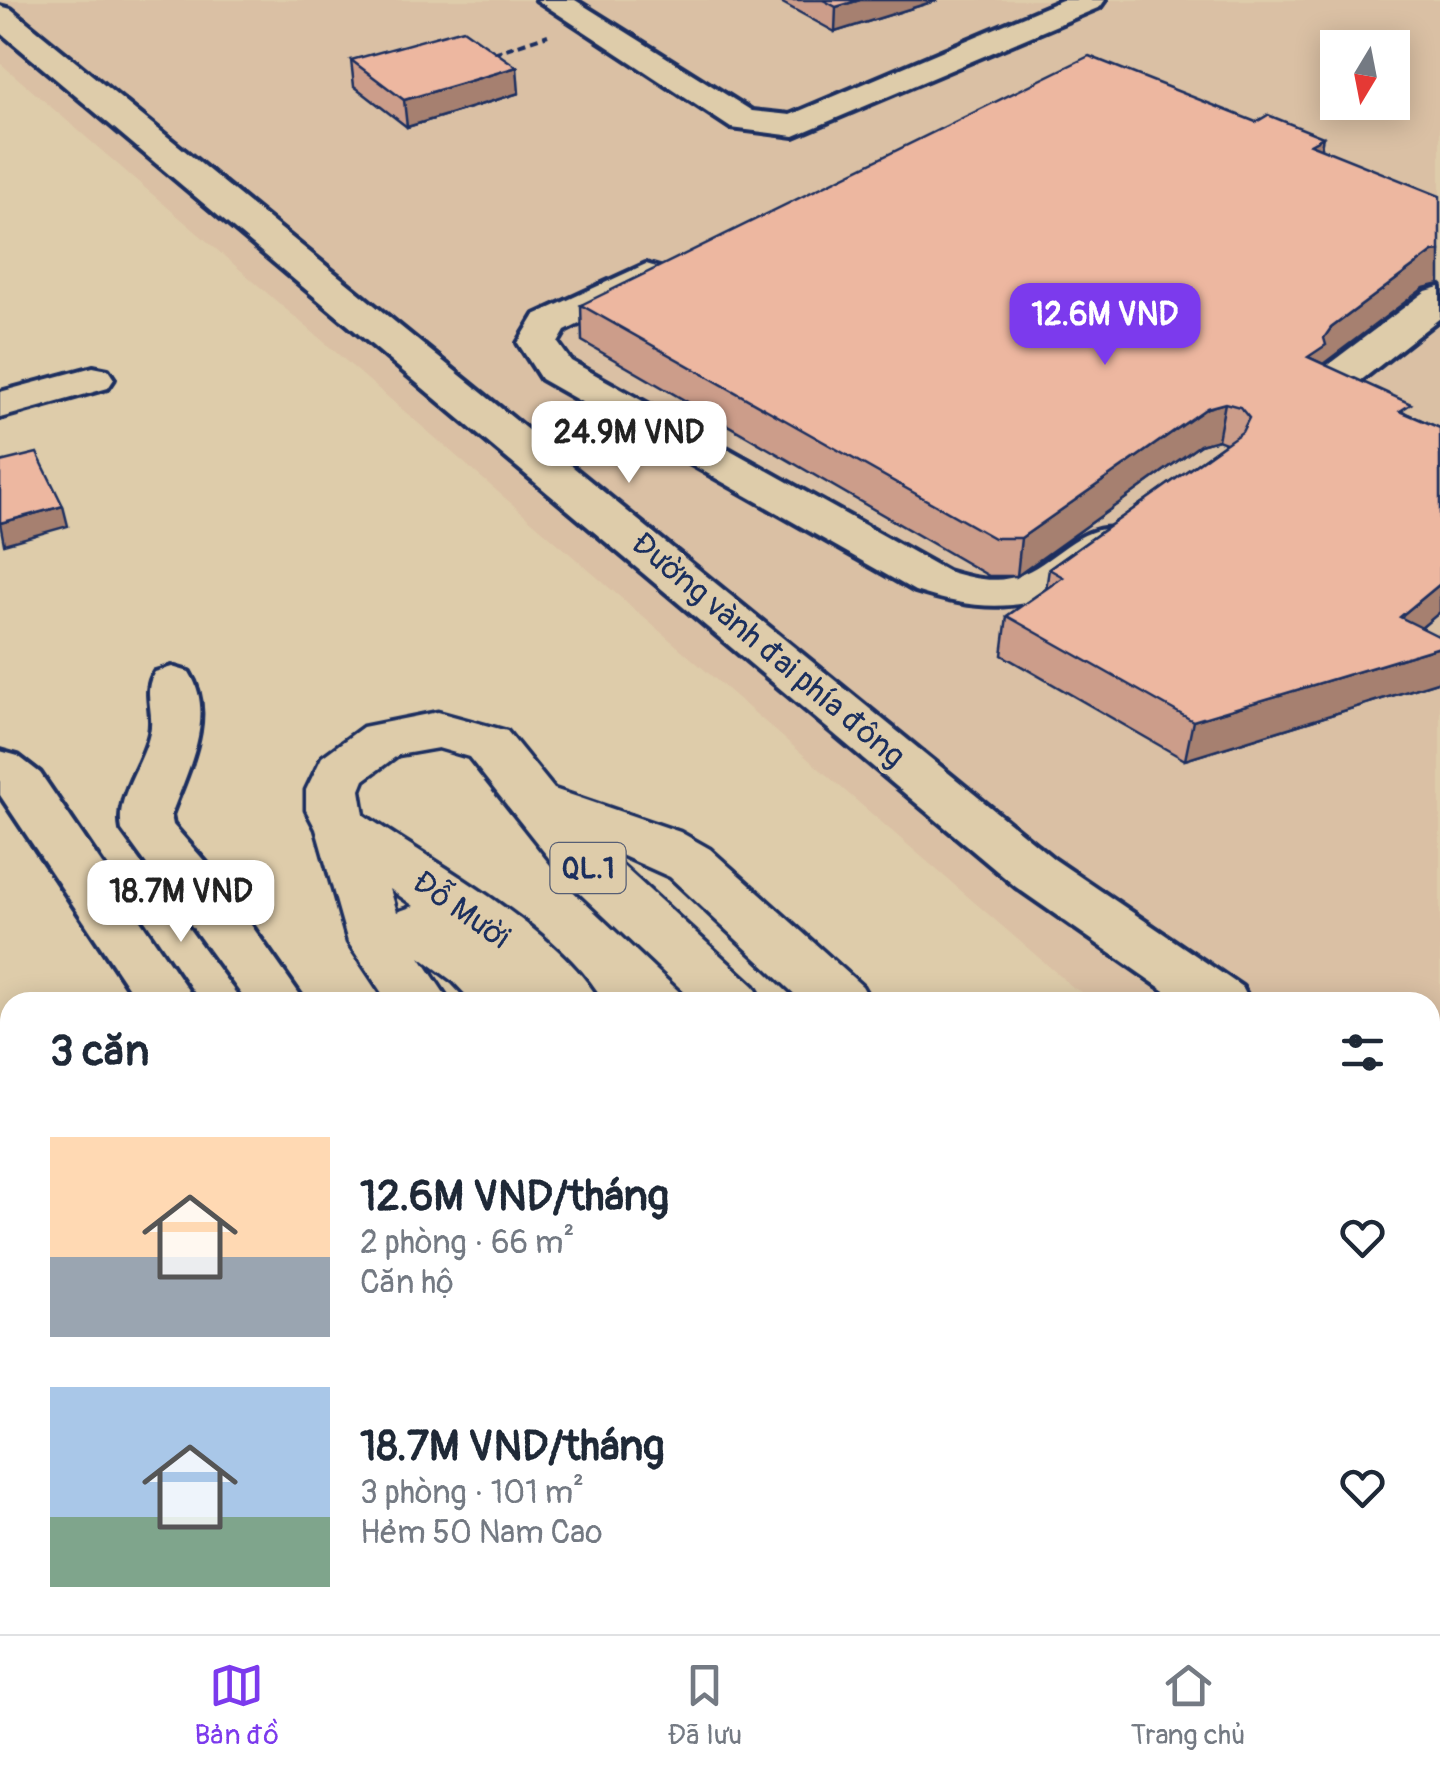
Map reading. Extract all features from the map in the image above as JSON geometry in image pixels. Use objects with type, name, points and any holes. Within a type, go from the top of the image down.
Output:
[{"type":"highway","name":"Đỗ Mười","points":[[499,992],[475,966],[358,884],[344,829],[333,810],[332,790],[341,770],[382,740],[409,732],[452,732],[488,744],[588,868],[718,992]]},
{"type":"highway","points":[[534,802],[660,846],[690,863],[829,992]]},
{"type":"highway","name":"Đỗ Mười","points":[[344,829],[526,954],[561,992]]},
{"type":"highway","points":[[358,884],[377,942],[413,992]]},
{"type":"street","points":[[553,0],[743,120],[794,126],[1089,0]]},
{"type":"street","name":"Đường vành đai phía đông","points":[[0,16],[1034,873],[1207,992]]},
{"type":"street","points":[[688,256],[549,323],[538,343],[556,370],[931,581],[965,593],[1002,597],[1030,592],[1140,516]]},
{"type":"street","points":[[1340,376],[1440,299]]},
{"type":"street","points":[[0,405],[93,379]]},
{"type":"street","points":[[172,683],[176,731],[145,815],[148,830],[195,886],[270,992]]},
{"type":"street","points":[[0,768],[22,786],[161,992]]},
{"type":"path","points":[[494,52],[588,22]]},
{"type":"shaded area","points":[[0,0],[1440,0],[1440,992],[1081,992],[0,63]]},
{"type":"building","points":[[823,0],[860,0],[836,7]]},
{"type":"building","points":[[463,29],[517,67],[404,100],[351,60]]},
{"type":"building","points":[[1089,56],[1256,122],[1268,115],[1323,137],[1310,144],[1440,196],[1440,251],[1433,252],[1331,328],[1324,338],[1326,345],[1308,357],[1411,404],[1400,411],[1440,428],[1440,584],[1400,617],[1440,637],[1440,647],[1193,721],[1007,616],[1063,577],[1049,569],[1242,432],[1249,418],[1240,407],[1225,403],[1207,408],[1021,538],[994,538],[581,305]]},
{"type":"building","points":[[37,453],[63,506],[0,523],[0,462]]}]
